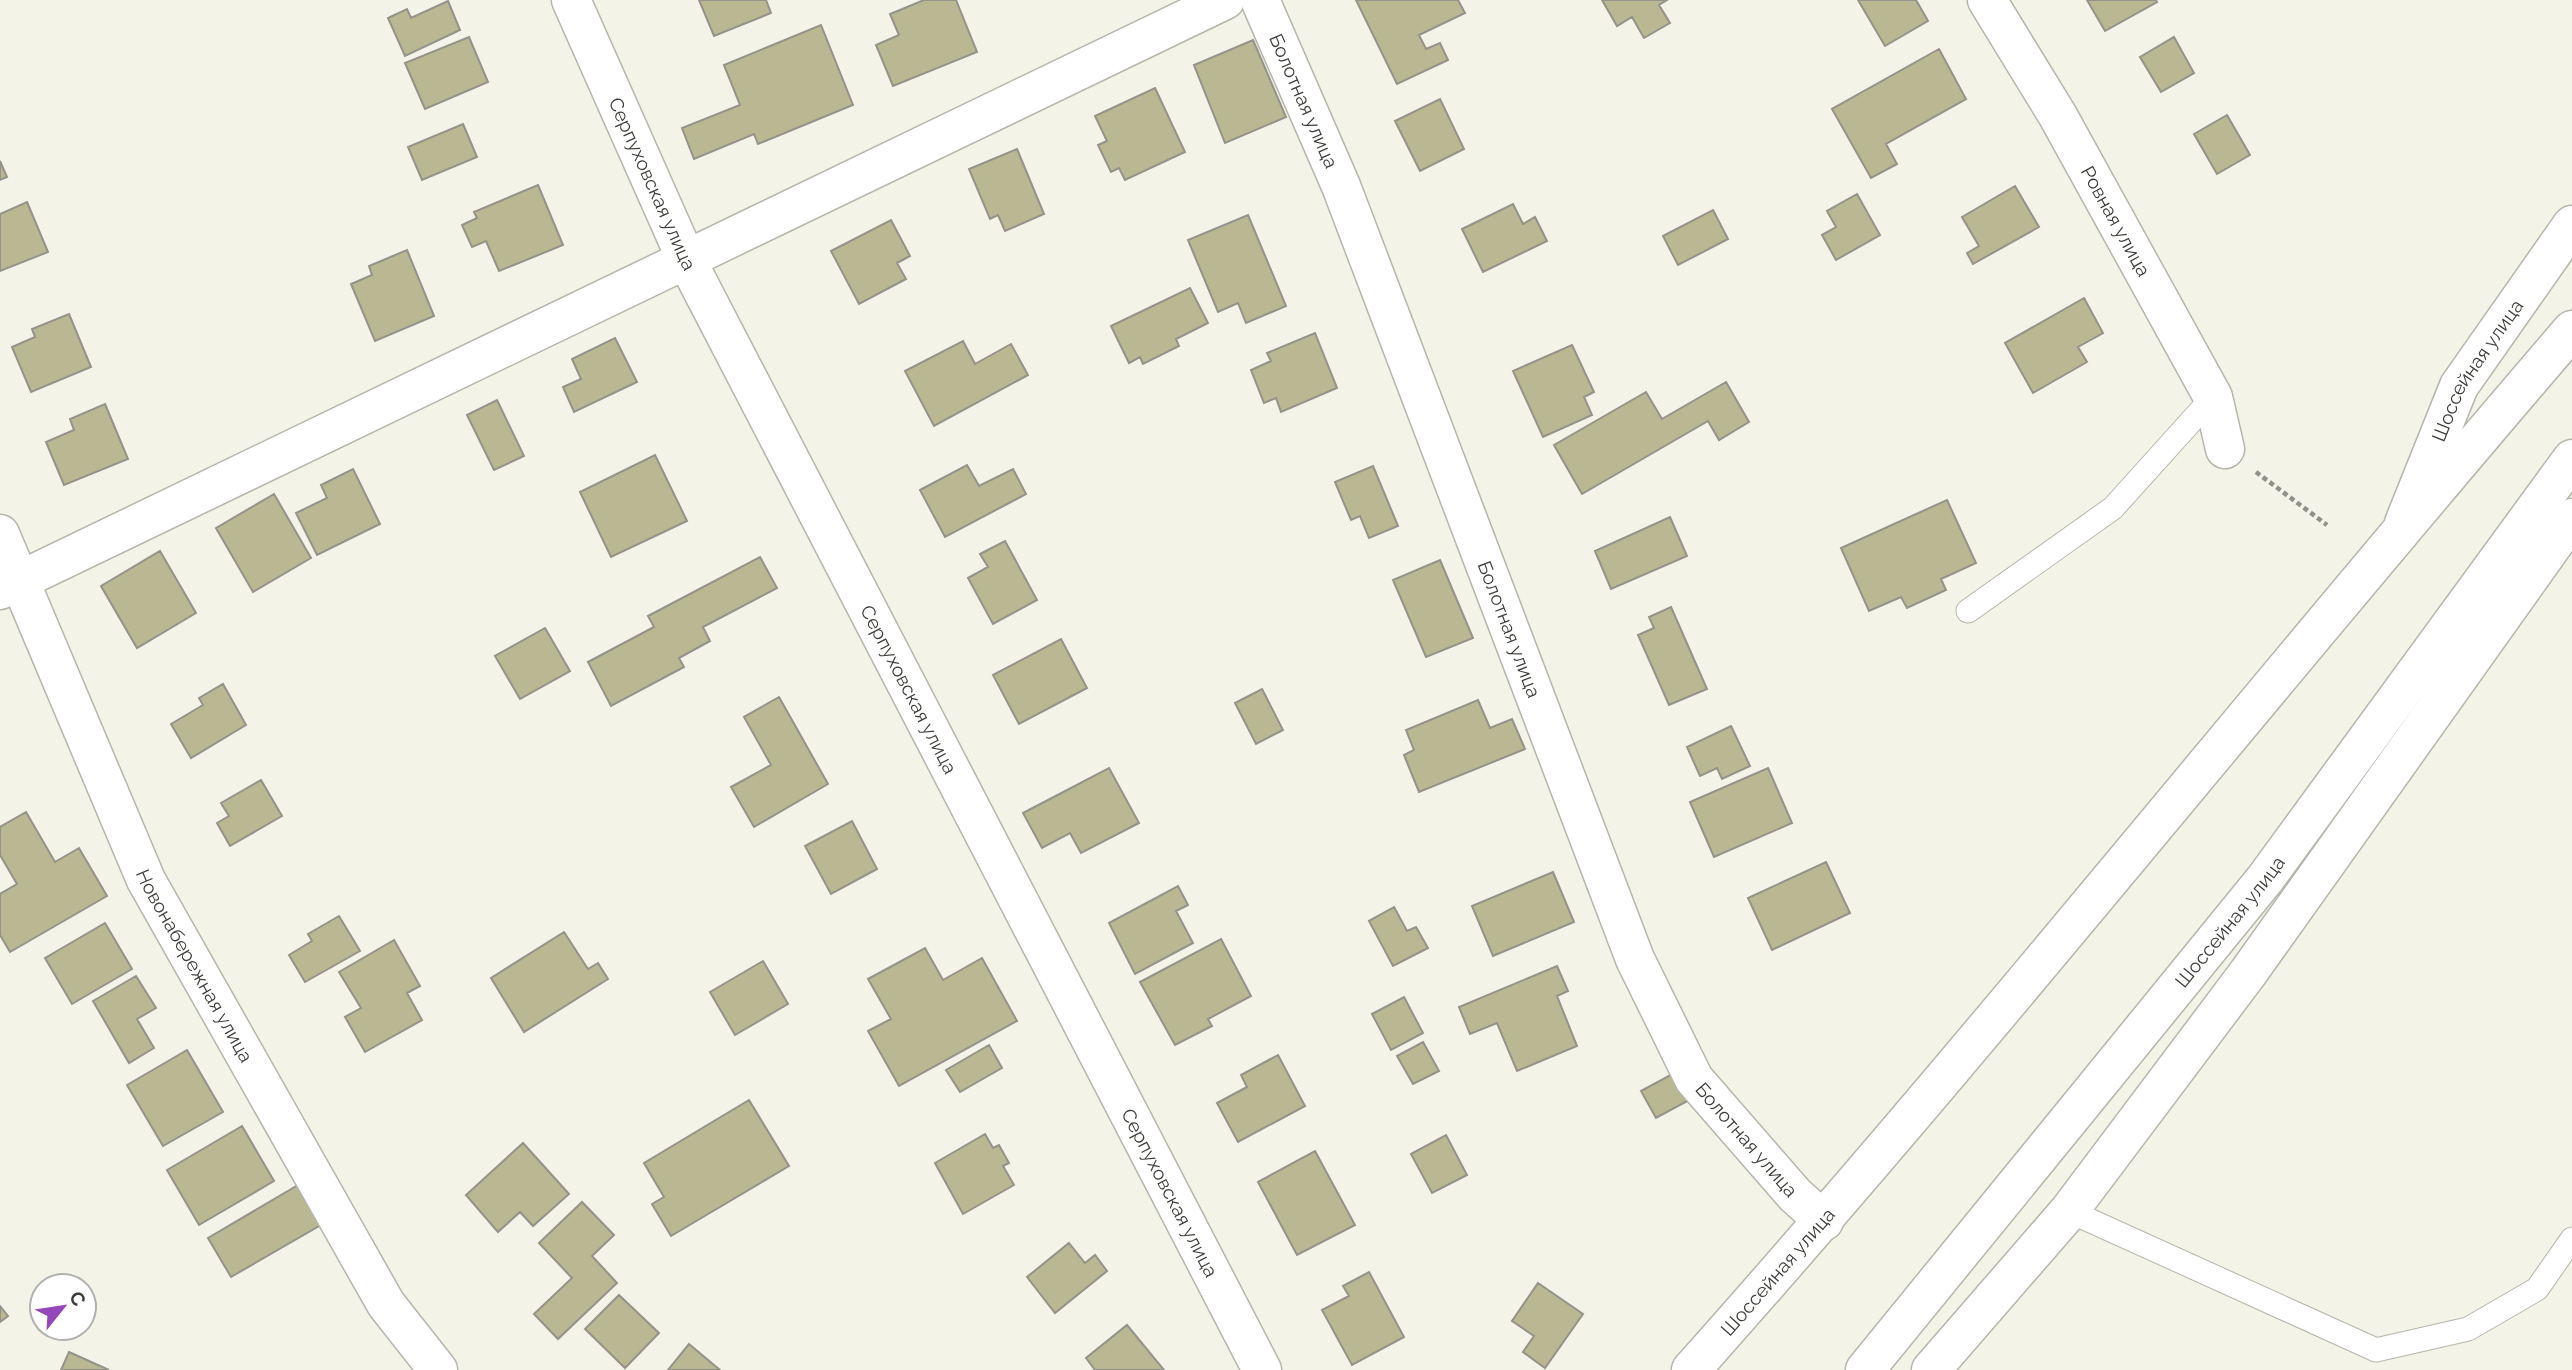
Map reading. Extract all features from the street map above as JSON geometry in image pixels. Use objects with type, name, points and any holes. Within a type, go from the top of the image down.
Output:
[{"type":"street","name":"Серпуховская улица","points":[[571,0],[687,259],[1262,1370]]},
{"type":"street","points":[[9,586],[1225,0]]},
{"type":"street","name":"Болотная улица","points":[[1260,0],[1341,186],[1635,959],[1694,1079],[1795,1195],[1824,1221]]},
{"type":"street","name":"Ровная улица","points":[[1987,0],[2058,116],[2213,397],[2225,449]]},
{"type":"street","name":"Шоссейная улица","points":[[2402,528],[2459,386],[2572,225]]},
{"type":"street","name":"Шоссейная улица","points":[[1691,1370],[1824,1221],[2402,528],[2572,330]]},
{"type":"street","name":"Шоссейная улица","points":[[1865,1370],[2265,878],[2572,458]]},
{"type":"street","points":[[1931,1370],[2069,1211],[2248,973],[2569,533]]},
{"type":"street","name":"Новонабережная улица","points":[[0,534],[9,586],[146,880],[386,1304],[438,1370]]},
{"type":"lane","points":[[1968,611],[2113,508],[2213,397]]},
{"type":"lane","points":[[2069,1211],[2376,1350],[2468,1329],[2537,1289],[2572,1240]]},
{"type":"path","points":[[2293,500],[2326,525]]},
{"type":"building","points":[[699,0],[766,0],[771,13],[714,36]]},
{"type":"building","points":[[924,0],[956,0],[977,52],[893,86],[876,45],[899,35],[890,14]]},
{"type":"building","points":[[1356,0],[1458,0],[1465,13],[1419,35],[1426,49],[1440,43],[1448,60],[1397,84]]},
{"type":"building","points":[[1602,0],[1667,0],[1659,5],[1670,23],[1644,38],[1632,17],[1617,26]]},
{"type":"building","points":[[1858,0],[1916,0],[1928,21],[1885,46]]},
{"type":"building","points":[[2087,0],[2156,0],[2157,2],[2105,31]]},
{"type":"building","points":[[448,1],[460,30],[405,56],[388,18],[407,9],[411,18]]},
{"type":"building","points":[[821,25],[853,105],[758,144],[754,134],[694,159],[682,128],[740,105],[724,65]]},
{"type":"building","points":[[469,37],[488,82],[425,109],[405,63]]},
{"type":"building","points":[[2174,37],[2194,73],[2161,92],[2140,57]]},
{"type":"building","points":[[1253,40],[1286,117],[1225,143],[1194,65]]},
{"type":"building","points":[[1939,49],[1966,99],[1886,144],[1897,164],[1871,178],[1832,109]]},
{"type":"building","points":[[1155,88],[1185,152],[1125,180],[1119,168],[1111,172],[1098,145],[1107,141],[1095,116]]},
{"type":"building","points":[[1440,99],[1464,149],[1420,171],[1395,121]]},
{"type":"building","points":[[2227,115],[2250,155],[2217,174],[2194,134]]},
{"type":"building","points":[[463,124],[477,157],[422,180],[408,147]]},
{"type":"building","points":[[1017,149],[1044,214],[1005,231],[998,215],[990,219],[969,169]]},
{"type":"building","points":[[0,161],[7,177],[0,180]]},
{"type":"building","points":[[538,185],[563,245],[499,271],[486,241],[472,247],[462,225],[477,218],[474,212]]},
{"type":"building","points":[[2015,186],[2039,227],[1973,264],[1967,253],[1979,246],[1962,217]]},
{"type":"building","points":[[1857,194],[1880,235],[1836,260],[1822,235],[1836,227],[1827,211]]},
{"type":"building","points":[[27,202],[48,252],[0,271],[0,214]]},
{"type":"building","points":[[1513,204],[1523,224],[1535,217],[1547,241],[1483,272],[1462,229]]},
{"type":"building","points":[[1713,210],[1728,239],[1678,265],[1663,236]]},
{"type":"building","points":[[1248,215],[1286,306],[1246,323],[1238,303],[1218,312],[1188,240]]},
{"type":"building","points":[[891,220],[910,256],[897,263],[906,279],[859,304],[831,251]]},
{"type":"building","points":[[407,250],[434,316],[375,341],[351,284],[372,275],[369,266]]},
{"type":"building","points":[[1190,288],[1208,323],[1176,339],[1179,346],[1143,364],[1140,357],[1129,363],[1111,326]]},
{"type":"building","points":[[2084,298],[2103,333],[2078,347],[2087,362],[2033,393],[2005,343]]},
{"type":"building","points":[[69,314],[91,367],[31,392],[12,347],[35,337],[32,329]]},
{"type":"building","points":[[1315,333],[1337,388],[1281,412],[1276,398],[1264,403],[1251,370],[1271,361],[1267,353]]},
{"type":"building","points":[[615,338],[637,382],[574,412],[563,387],[581,379],[572,359]]},
{"type":"building","points":[[963,341],[975,364],[1011,344],[1028,375],[934,426],[905,371]]},
{"type":"building","points":[[1572,345],[1594,392],[1584,397],[1592,415],[1543,437],[1513,371]]},
{"type":"building","points":[[1726,382],[1749,422],[1719,440],[1708,421],[1582,494],[1554,445],[1646,392],[1662,419]]},
{"type":"building","points":[[497,400],[524,456],[494,470],[467,415]]},
{"type":"building","points":[[105,404],[128,459],[64,485],[46,442],[74,430],[70,419]]},
{"type":"building","points":[[655,455],[687,521],[611,557],[580,492]]},
{"type":"building","points":[[967,465],[979,486],[1013,469],[1026,494],[945,537],[920,490]]},
{"type":"building","points":[[1373,466],[1398,526],[1369,538],[1360,516],[1351,520],[1335,482]]},
{"type":"building","points":[[353,469],[380,524],[317,555],[296,513],[327,498],[321,485]]},
{"type":"building","points":[[274,494],[311,558],[253,592],[216,528]]},
{"type":"building","points":[[1947,500],[1976,563],[1941,579],[1946,590],[1907,608],[1901,597],[1869,611],[1841,548]]},
{"type":"building","points":[[1670,517],[1687,556],[1611,589],[1595,551]]},
{"type":"building","points":[[1005,541],[1037,600],[993,624],[968,578],[988,567],[980,554]]},
{"type":"building","points":[[160,551],[196,613],[137,648],[101,586]]},
{"type":"building","points":[[760,557],[777,588],[703,627],[710,641],[679,658],[684,667],[611,706],[588,662],[654,627],[648,616]]},
{"type":"building","points":[[1440,560],[1473,638],[1426,657],[1393,580]]},
{"type":"building","points":[[1671,607],[1707,689],[1669,705],[1638,635],[1654,628],[1649,617]]},
{"type":"building","points":[[545,628],[570,671],[520,699],[495,656]]},
{"type":"building","points":[[1061,639],[1087,688],[1019,724],[993,675]]},
{"type":"building","points":[[223,684],[246,725],[191,758],[171,724],[203,705],[199,698]]},
{"type":"building","points":[[1262,689],[1283,730],[1256,744],[1235,703]]},
{"type":"building","points":[[779,697],[828,784],[754,827],[731,787],[771,765],[744,717]]},
{"type":"building","points":[[1478,700],[1490,728],[1512,719],[1525,749],[1419,792],[1404,755],[1414,750],[1406,730]]},
{"type":"building","points":[[1731,726],[1750,766],[1722,779],[1717,768],[1700,776],[1687,747]]},
{"type":"building","points":[[1109,768],[1139,823],[1081,853],[1070,833],[1042,848],[1023,813]]},
{"type":"building","points":[[1768,768],[1792,823],[1714,857],[1690,802]]},
{"type":"building","points":[[261,780],[282,816],[230,846],[217,823],[229,816],[221,803]]},
{"type":"building","points":[[26,812],[55,862],[79,848],[107,896],[10,952],[0,935],[0,894],[17,884],[0,855],[0,827]]},
{"type":"building","points":[[852,821],[877,869],[831,894],[805,846]]},
{"type":"building","points":[[1826,862],[1850,913],[1772,950],[1748,898]]},
{"type":"building","points":[[1553,872],[1574,922],[1493,956],[1472,906]]},
{"type":"building","points":[[1178,886],[1188,905],[1176,911],[1193,943],[1135,974],[1109,923]]},
{"type":"building","points":[[1394,907],[1407,931],[1416,927],[1428,948],[1393,966],[1369,921]]},
{"type":"building","points":[[339,916],[360,951],[305,982],[289,955],[312,941],[308,934]]},
{"type":"building","points":[[105,923],[132,969],[72,1004],[45,958]]},
{"type":"building","points":[[564,932],[588,969],[598,963],[608,979],[524,1032],[491,978]]},
{"type":"building","points":[[1221,939],[1251,996],[1208,1019],[1212,1026],[1175,1045],[1140,982]]},
{"type":"building","points":[[394,940],[420,986],[407,993],[422,1020],[365,1052],[345,1017],[361,1008],[339,972]]},
{"type":"building","points":[[925,948],[943,980],[982,958],[1017,1021],[899,1086],[868,1031],[891,1019],[868,979]]},
{"type":"building","points":[[763,961],[788,1004],[735,1035],[710,992]]},
{"type":"building","points":[[1557,966],[1568,991],[1557,996],[1577,1046],[1517,1071],[1497,1023],[1470,1034],[1459,1007]]},
{"type":"building","points":[[136,976],[156,1008],[137,1019],[154,1048],[129,1063],[93,1001]]},
{"type":"building","points":[[1404,997],[1423,1033],[1391,1050],[1372,1014]]},
{"type":"building","points":[[1423,1042],[1439,1071],[1413,1084],[1397,1056]]},
{"type":"building","points":[[989,1045],[1002,1068],[960,1092],[946,1070]]},
{"type":"building","points":[[187,1050],[223,1112],[163,1146],[127,1085]]},
{"type":"building","points":[[1278,1055],[1305,1106],[1238,1142],[1217,1103],[1247,1087],[1241,1075]]},
{"type":"building","points":[[1676,1072],[1691,1099],[1656,1118],[1641,1091]]},
{"type":"building","points":[[749,1100],[789,1166],[671,1236],[652,1204],[664,1197],[644,1163]]},
{"type":"building","points":[[242,1126],[274,1181],[199,1225],[167,1170]]},
{"type":"building","points":[[985,1134],[993,1148],[999,1145],[1009,1163],[1003,1166],[1014,1185],[963,1214],[935,1163]]},
{"type":"building","points":[[1446,1135],[1467,1175],[1432,1193],[1411,1154]]},
{"type":"building","points":[[523,1143],[569,1194],[533,1226],[520,1212],[498,1232],[466,1195]]},
{"type":"building","points":[[1315,1151],[1355,1225],[1297,1255],[1258,1182]]},
{"type":"building","points":[[298,1185],[321,1225],[231,1277],[208,1238]]},
{"type":"building","points":[[582,1202],[614,1235],[592,1256],[617,1283],[558,1339],[534,1314],[572,1278],[539,1243]]},
{"type":"building","points":[[1069,1243],[1085,1263],[1095,1255],[1107,1271],[1055,1313],[1027,1277]]},
{"type":"building","points":[[1369,1272],[1404,1337],[1352,1365],[1322,1310],[1349,1296],[1343,1286]]},
{"type":"building","points":[[1538,1283],[1583,1314],[1545,1368],[1523,1352],[1534,1336],[1512,1321]]},
{"type":"building","points":[[619,1295],[659,1333],[625,1368],[585,1329]]},
{"type":"building","points":[[0,1306],[8,1316],[0,1322]]},
{"type":"building","points":[[1127,1325],[1164,1370],[1095,1370],[1086,1358]]},
{"type":"building","points":[[689,1344],[720,1370],[668,1370]]},
{"type":"building","points":[[69,1352],[109,1370],[61,1370]]}]
